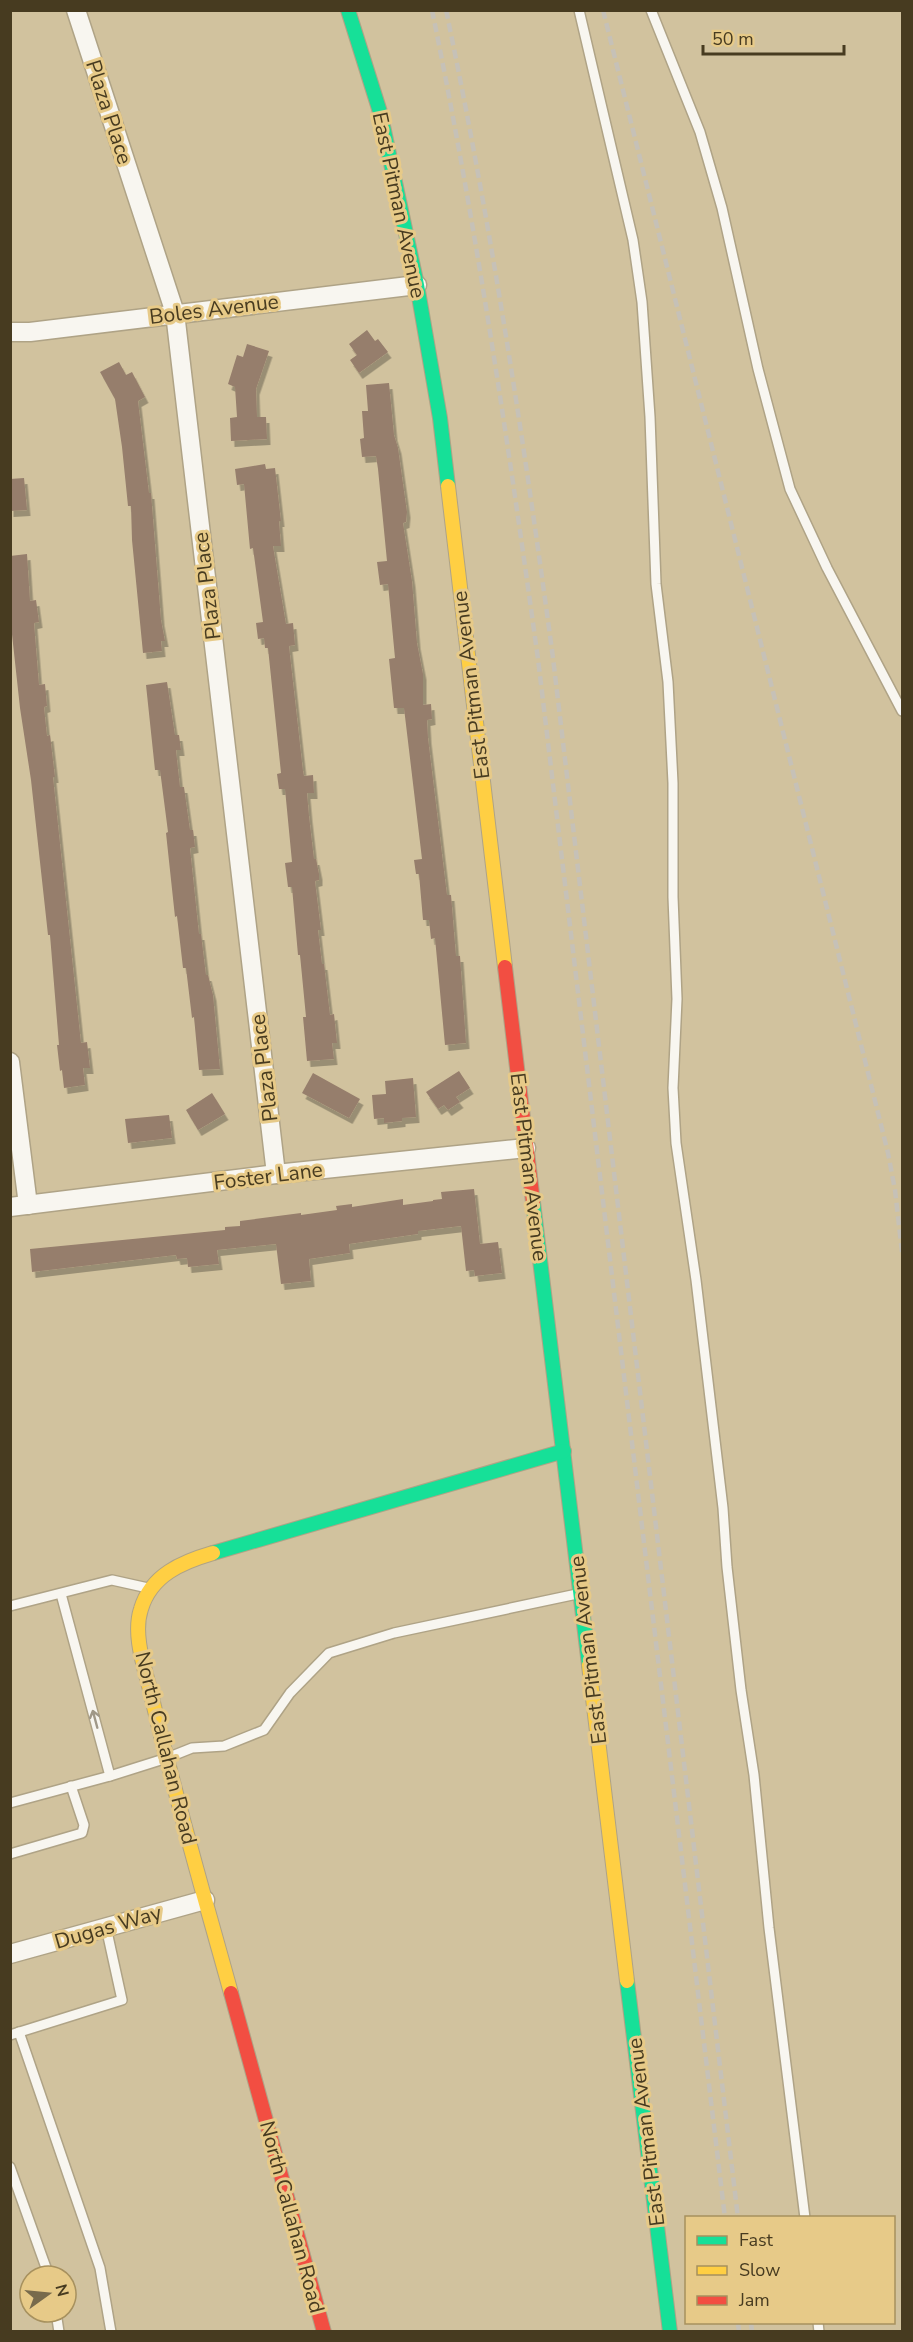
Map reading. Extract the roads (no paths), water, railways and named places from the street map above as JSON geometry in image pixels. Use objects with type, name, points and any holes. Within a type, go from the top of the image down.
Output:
[{"type":"street","name":"Plaza Place","points":[[76,10],[175,313],[276,1174]]},
{"type":"street","name":"East Pitman Avenue","points":[[348,10],[380,112],[417,285],[440,418],[670,2331]]},
{"type":"street","name":"Boles Avenue","points":[[10,332],[30,332],[417,285]]},
{"type":"street","points":[[10,1062],[19,1206]]},
{"type":"street","name":"Foster Lane","points":[[19,1206],[276,1174],[526,1148]]},
{"type":"street","points":[[150,1588],[162,1576],[178,1566],[200,1557],[564,1451]]},
{"type":"street","name":"North Callahan Road","points":[[150,1588],[140,1610],[139,1640],[167,1758],[205,1900],[324,2331]]},
{"type":"street","name":"Dugas Way","points":[[10,1954],[205,1900]]},
{"type":"lane","points":[[579,10],[633,240],[642,302],[653,476],[656,584],[668,682],[673,783],[673,897],[677,999],[673,1088],[676,1143],[696,1280],[723,1508],[741,1690],[754,1775],[769,1928],[805,2216]]},
{"type":"lane","points":[[651,10],[703,143],[722,208],[758,369],[790,489],[827,568],[903,711]]},
{"type":"lane","points":[[10,1606],[112,1580],[150,1588]]},
{"type":"lane","points":[[10,1803],[110,1776],[192,1748],[224,1746],[264,1730],[291,1693],[329,1653],[394,1633],[581,1593]]},
{"type":"lane","points":[[61,1594],[110,1776]]},
{"type":"lane","points":[[10,1854],[82,1833],[84,1825],[71,1786]]},
{"type":"lane","points":[[106,1927],[122,2000],[15,2034],[99,2268],[111,2331]]},
{"type":"lane","points":[[10,2167],[45,2264]]},
{"type":"railway","points":[[432,10],[463,172],[490,334],[538,659],[725,2216]]},
{"type":"railway","points":[[446,10],[478,171],[505,333],[553,658],[738,2216]]},
{"type":"railway","points":[[603,10],[888,1153],[902,1252]]},
{"type":"railway","points":[[738,2324],[739,2332]]},
{"type":"railway","points":[[751,2324],[752,2332]]}]
